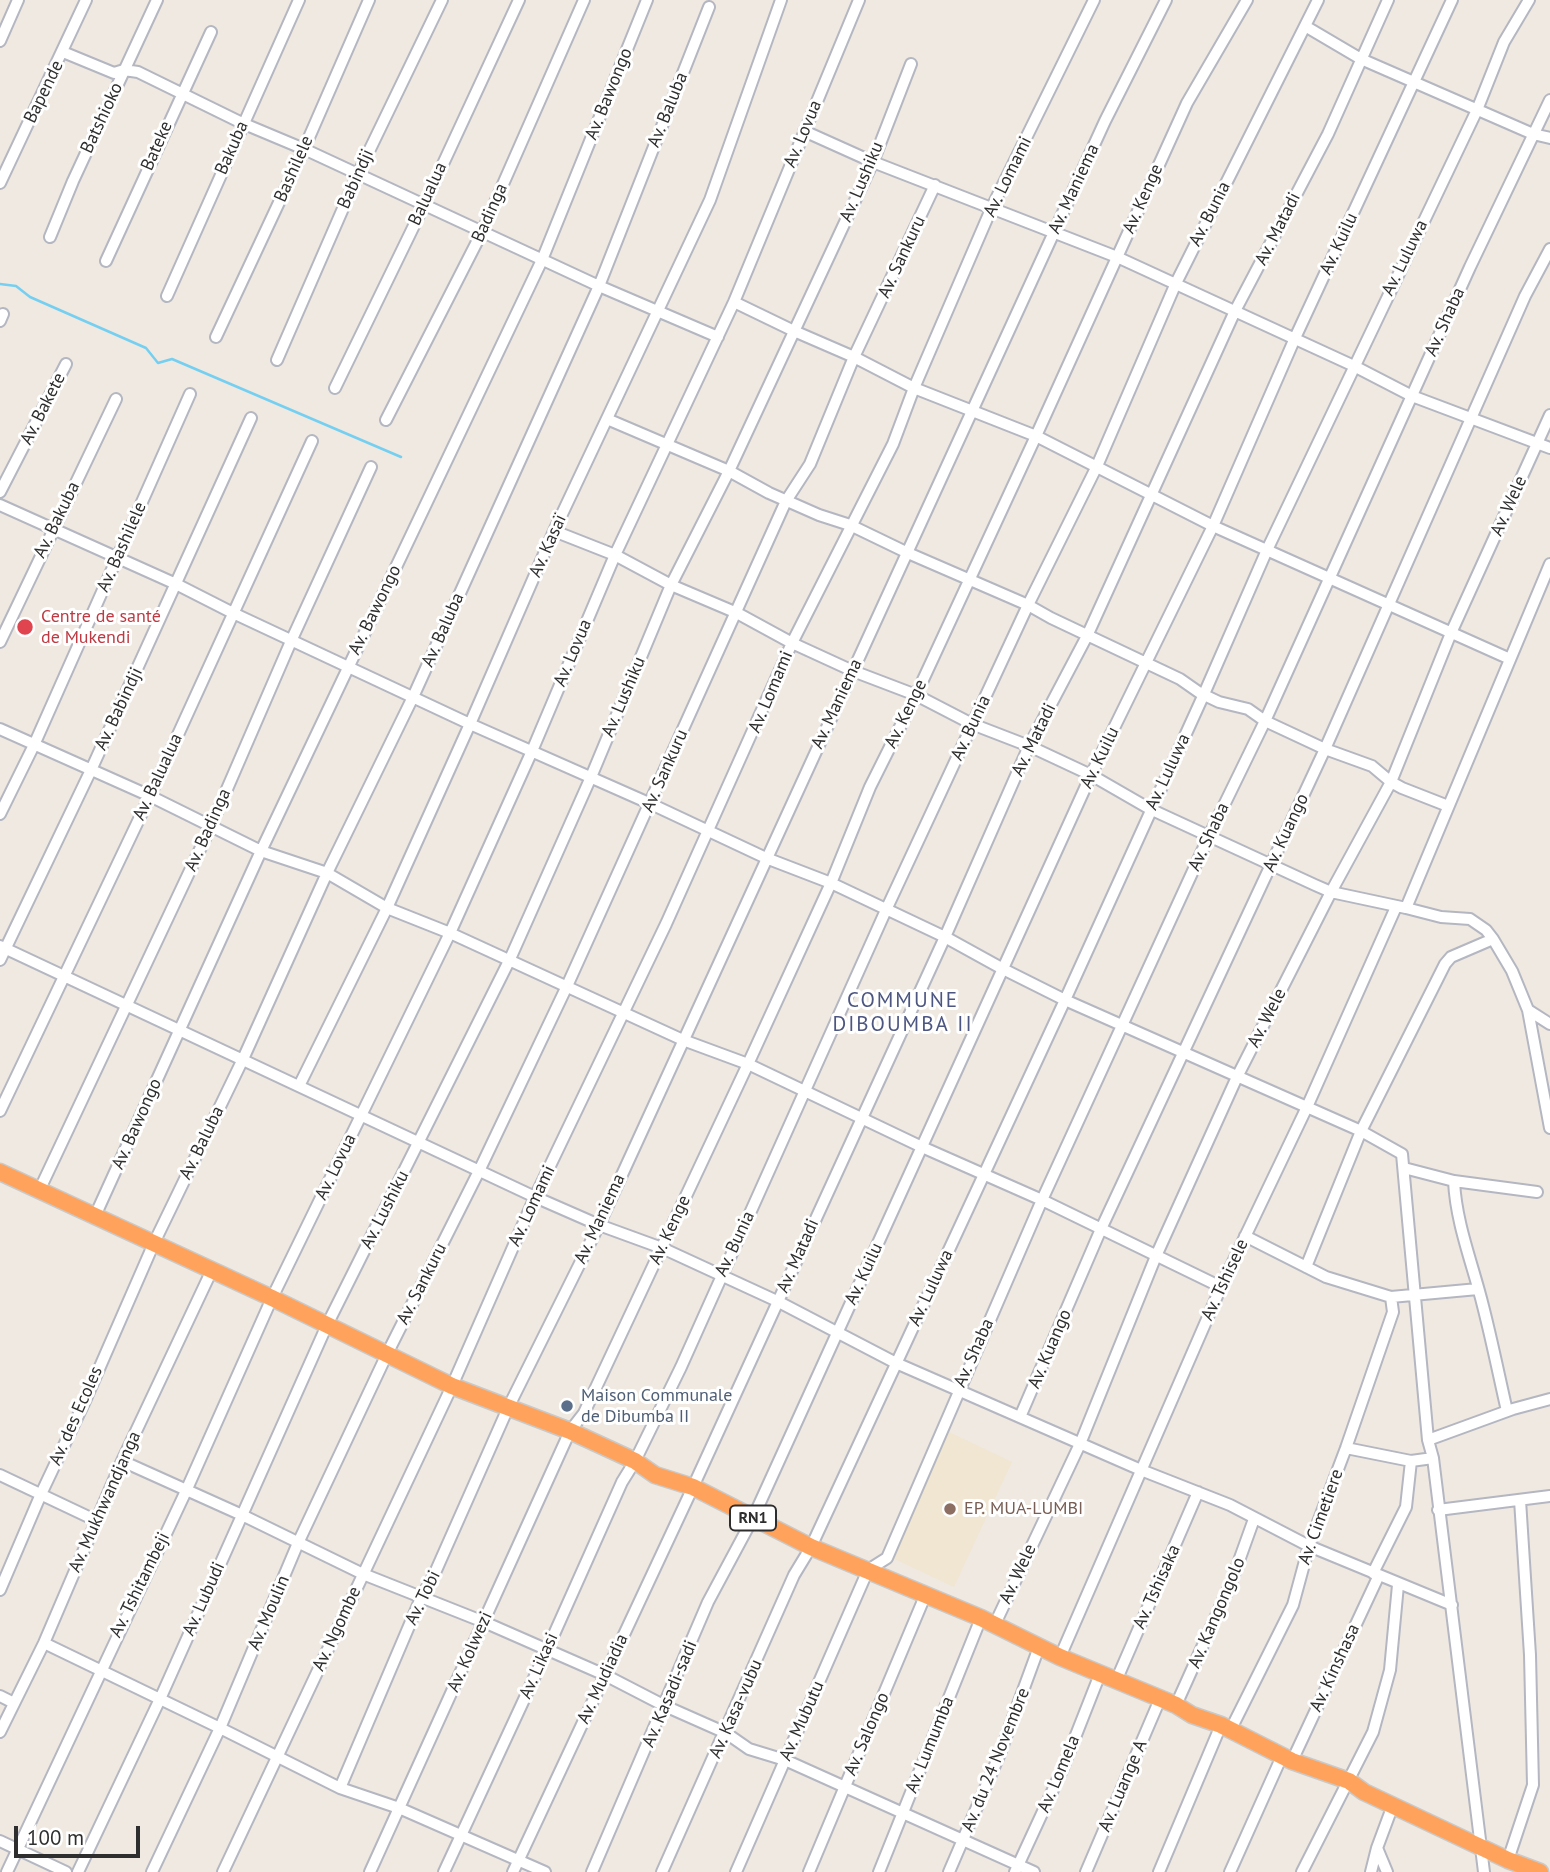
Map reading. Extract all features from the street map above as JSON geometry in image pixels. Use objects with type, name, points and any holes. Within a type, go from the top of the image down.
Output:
[{"type":"highway","name":"RN1","points":[[0,1172],[452,1385],[570,1431],[635,1461],[654,1475],[693,1487],[811,1547],[1176,1705],[1192,1715],[1226,1728],[1287,1758],[1349,1781],[1364,1792],[1508,1860],[1540,1872]]},
{"type":"street","points":[[0,41],[18,0]]},
{"type":"street","name":"Bapende","points":[[0,183],[86,0]]},
{"type":"street","name":"Batshioko","points":[[50,237],[157,0]]},
{"type":"street","name":"Bakuba","points":[[167,296],[299,0]]},
{"type":"street","name":"Bashilele","points":[[216,337],[304,149],[369,0]]},
{"type":"street","name":"Babindji","points":[[277,360],[358,174],[442,0]]},
{"type":"street","name":"Balualua","points":[[335,388],[519,0]]},
{"type":"street","name":"Badinga","points":[[386,420],[482,232],[583,0]]},
{"type":"street","name":"Av. Bawongo","points":[[95,1216],[261,851],[542,260],[648,0]]},
{"type":"street","name":"Av. Kasaï","points":[[299,1086],[387,908],[554,531],[710,200],[781,0]]},
{"type":"street","name":"Av. Lovua","points":[[272,1298],[450,933],[532,751],[615,555],[734,302],[859,0]]},
{"type":"street","name":"Av. Lomami","points":[[452,1385],[792,643],[892,444],[992,207],[1094,0]]},
{"type":"street","name":"Av. Maniema","points":[[508,1408],[599,1225],[1105,121],[1166,0]]},
{"type":"street","name":"Av. Kenge","points":[[570,1431],[584,1413],[748,1064],[831,883],[870,787],[916,695],[1187,103],[1247,0]]},
{"type":"street","name":"Av. Bunia","points":[[635,1461],[681,1367],[972,723],[1097,466],[1176,283],[1318,0]]},
{"type":"street","name":"Av. Matadi","points":[[693,1487],[945,937],[1029,746],[1087,636],[1235,311],[1328,134],[1388,0]]},
{"type":"street","name":"Av. Kuilu","points":[[753,1518],[1091,775],[1213,526],[1295,338],[1452,0]]},
{"type":"street","name":"Av. Luluwa","points":[[811,1547],[1065,1000],[1267,550],[1477,110],[1510,31],[1529,0]]},
{"type":"street","name":"Av. Baluba","points":[[154,1243],[243,1059],[327,873],[413,697],[599,286],[709,7]]},
{"type":"street","points":[[1305,26],[1362,59],[1414,83],[1533,134],[1550,138]]},
{"type":"street","name":"Bateke","points":[[106,261],[211,32]]},
{"type":"street","points":[[63,52],[114,73],[124,70],[138,72],[242,123],[599,286],[718,337]]},
{"type":"street","name":"Av. Lushiku","points":[[327,1325],[510,959],[591,777],[671,585],[729,471],[873,162],[911,64]]},
{"type":"street","name":"Av. Shaba","points":[[868,1570],[887,1558],[958,1390],[1122,1024],[1265,721],[1550,100]]},
{"type":"street","points":[[804,131],[873,162],[1117,257],[1295,338],[1412,396],[1550,448]]},
{"type":"street","name":"Av. Sankuru","points":[[387,1354],[479,1171],[567,986],[786,500],[810,464],[854,357],[936,185]]},
{"type":"street","name":"Av. Kuango","points":[[1020,1417],[1101,1229],[1325,749],[1525,296],[1550,249]]},
{"type":"street","points":[[734,302],[854,357],[914,388],[1036,436],[1213,526],[1510,659]]},
{"type":"street","name":"Av. Bakete","points":[[0,492],[66,363]]},
{"type":"street","name":"Av. Bashilele","points":[[0,814],[34,745],[190,394]]},
{"type":"street","name":"Av. Bakuba","points":[[0,642],[52,528],[116,399]]},
{"type":"street","name":"Av. Wele","points":[[987,1622],[1080,1444],[1156,1256],[1237,1077],[1331,892],[1391,782],[1451,633],[1550,415]]},
{"type":"street","name":"Av. Babindji","points":[[0,960],[3,947],[91,770],[251,418]]},
{"type":"street","points":[[607,419],[729,471],[769,494],[850,525],[1028,605],[1180,679],[1219,702],[1248,709],[1265,721],[1325,749],[1372,766],[1391,782],[1448,806]]},
{"type":"street","name":"Av. Balualua","points":[[0,1111],[150,796],[312,441]]},
{"type":"street","name":"Av. Badinga","points":[[39,1191],[211,826],[292,639],[371,467]]},
{"type":"street","points":[[0,505],[176,584],[470,724],[766,858],[831,883],[945,937],[1065,1000],[1361,1131],[1402,1154],[1428,1440],[1433,1458],[1485,1872]]},
{"type":"street","points":[[554,531],[615,555],[671,585],[737,613],[792,643],[853,671],[916,695],[972,723],[1029,746],[1091,775],[1150,809],[1331,892],[1441,917],[1470,919],[1486,930],[1493,939],[1528,1010],[1550,1128]]},
{"type":"street","name":"Av. Tshisele","points":[[1060,1657],[1221,1287],[1448,806],[1549,569]]},
{"type":"street","points":[[0,729],[150,796],[261,851],[327,873],[387,908],[510,959],[684,1040],[748,1064],[922,1147],[1042,1200],[1221,1287]]},
{"type":"street","points":[[1306,1267],[1361,1131],[1445,964],[1451,957],[1493,939]]},
{"type":"street","points":[[3,947],[479,1171],[599,1225],[662,1248],[778,1301],[896,1363],[1141,1470],[1230,1505],[1309,1546],[1398,1585],[1452,1605]]},
{"type":"street","points":[[1528,1010],[1550,1024]]},
{"type":"street","points":[[1404,1168],[1454,1181],[1537,1192]]},
{"type":"street","points":[[1454,1181],[1463,1236],[1507,1411]]},
{"type":"street","points":[[1245,1236],[1326,1277],[1391,1297],[1478,1289]]},
{"type":"street","name":"Av. des Ecoles","points":[[0,1590],[40,1494],[85,1401],[154,1243]]},
{"type":"street","name":"Av. Mukhwandjanga","points":[[0,1732],[44,1643],[95,1520],[212,1272]]},
{"type":"street","name":"Av. Cimetiere","points":[[1158,1872],[1226,1728],[1293,1605],[1309,1546],[1346,1448],[1392,1312],[1391,1297]]},
{"type":"street","name":"Av. Tshitambeji","points":[[7,1872],[186,1491],[272,1298]]},
{"type":"street","name":"Av. Lubudi","points":[[78,1872],[160,1699],[327,1325]]},
{"type":"street","name":"Av. Moulin","points":[[152,1872],[220,1728],[299,1544],[387,1354]]},
{"type":"street","name":"Av. Ngombe","points":[[223,1872],[452,1385]]},
{"type":"street","points":[[1428,1440],[1507,1411],[1550,1399]]},
{"type":"street","name":"Av. Tobi","points":[[340,1788],[421,1598],[434,1575],[508,1408]]},
{"type":"street","name":"Av. Kolwezi","points":[[370,1872],[570,1431]]},
{"type":"street","points":[[1346,1448],[1411,1461],[1433,1458]]},
{"type":"street","points":[[122,1461],[363,1574],[484,1622],[605,1675],[726,1733],[749,1749],[785,1760],[903,1811],[1017,1868],[1034,1872]]},
{"type":"street","name":"Av. Likasi","points":[[444,1872],[622,1482],[635,1461]]},
{"type":"street","name":"Av. Kinshasa","points":[[1230,1872],[1406,1507],[1411,1461]]},
{"type":"street","points":[[0,1475],[95,1520]]},
{"type":"street","name":"Av. Mudiadia","points":[[513,1872],[693,1487]]},
{"type":"street","name":"Av. Tshisaka","points":[[1116,1681],[1198,1492]]},
{"type":"street","points":[[1438,1510],[1550,1496]]},
{"type":"street","points":[[1508,1860],[1533,1785],[1530,1655],[1520,1500]]},
{"type":"street","name":"Av. Kasadi-sadi","points":[[592,1872],[708,1602],[753,1518]]},
{"type":"street","name":"Av. Kangongolo","points":[[1176,1705],[1231,1583],[1254,1519]]},
{"type":"street","name":"Av. Kasa-vubu","points":[[662,1872],[794,1575],[811,1547]]},
{"type":"street","name":"Av. Mubutu","points":[[736,1872],[868,1570]]},
{"type":"street","points":[[1302,1872],[1373,1732],[1388,1682],[1398,1585]]},
{"type":"street","name":"Av. Salongo","points":[[809,1872],[925,1596]]},
{"type":"street","name":"Av. Lumumba","points":[[878,1872],[987,1622]]},
{"type":"street","points":[[44,1643],[340,1788],[399,1808],[545,1872]]},
{"type":"street","name":"Av. du 24 Novembre","points":[[949,1872],[999,1756],[1040,1647]]},
{"type":"street","name":"Av. Lomela","points":[[1017,1868],[1063,1768],[1100,1674]]},
{"type":"street","points":[[0,1696],[14,1703]]},
{"type":"street","name":"Av. Luange A","points":[[1086,1872],[1160,1699]]},
{"type":"street","points":[[1371,1872],[1393,1805]]},
{"type":"street","points":[[0,1840],[66,1872]]},
{"type":"street","points":[[1377,1848],[1387,1872]]},
{"type":"shaded area","name":"EP. MUA-LUMBI","points":[[947,1431],[1012,1462],[954,1587],[888,1556]]},
{"type":"waterway","points":[[0,284],[16,286],[30,297],[146,348],[158,363],[172,359],[401,457]]},
{"type":"place","name":"Centre de santé de Mukendi","points":[[25,627]]},
{"type":"place","name":"Maison Communale de Dibumba II","points":[[567,1406]]},
{"type":"place","name":"EP. MUA-LUMBI","points":[[950,1509]]},
{"type":"district","name":"COMMUNE DIBOUMBA II","points":[[903,1013]]}]
